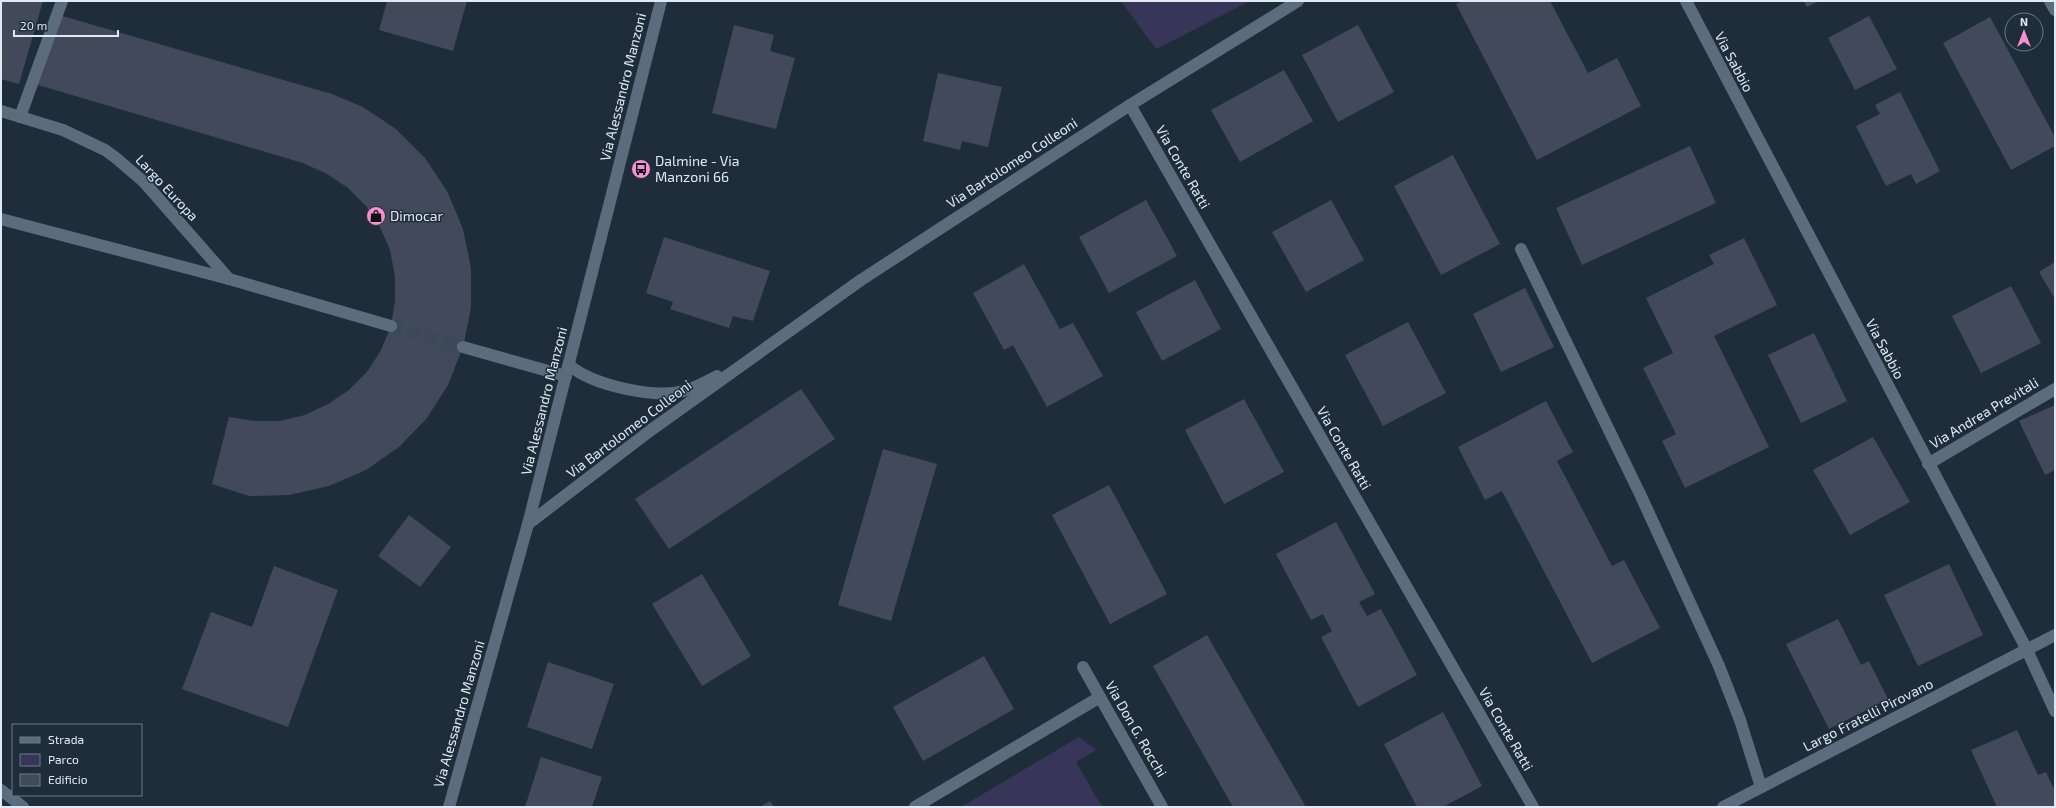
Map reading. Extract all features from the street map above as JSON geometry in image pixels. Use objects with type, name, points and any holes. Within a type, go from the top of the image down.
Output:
[{"type":"street","points":[[20,117],[62,1]]},
{"type":"street","name":"Via Alessandro Manzoni","points":[[449,807],[528,524],[568,371],[660,1]]},
{"type":"street","name":"Via Bartolomeo Colleoni","points":[[528,524],[651,430],[861,280],[1130,104],[1298,1]]},
{"type":"street","name":"Via Sabbio","points":[[1686,1],[2026,648],[2055,711]]},
{"type":"street","points":[[2050,1],[2055,10]]},
{"type":"street","name":"Via Conte Ratti","points":[[1130,104],[1533,807]]},
{"type":"street","name":"Largo Europa","points":[[1,111],[76,136],[105,150],[126,165],[144,182],[229,279]]},
{"type":"street","points":[[1,219],[229,279],[391,326]]},
{"type":"street","points":[[1521,249],[1640,494],[1715,659],[1731,695],[1761,787]]},
{"type":"street","points":[[463,347],[568,371]]},
{"type":"street","name":"Via Bartolomeo Colleoni","points":[[568,371],[637,391],[662,394],[685,391],[749,360]]},
{"type":"street","name":"Via Andrea Previtali","points":[[1928,464],[2055,389]]},
{"type":"street","name":"Largo Fratelli Pirovano","points":[[1723,807],[1967,681],[2026,648],[2055,635]]},
{"type":"street","name":"Via Don G. Rocchi","points":[[1083,667],[1162,807]]},
{"type":"street","points":[[915,807],[1100,697]]},
{"type":"street","points":[[1,790],[23,807]]},
{"type":"green space","points":[[1121,1],[1250,1],[1156,49]]},
{"type":"green space","points":[[1079,737],[1096,750],[1076,762],[1102,807],[961,807]]},
{"type":"building","points":[[1,1],[43,1],[19,84],[1,79]]},
{"type":"building","points":[[387,1],[467,1],[453,51],[379,30]]},
{"type":"building","points":[[1463,1],[1550,1],[1588,73],[1617,58],[1641,106],[1537,160],[1456,4]]},
{"type":"building","points":[[1804,1],[1819,1],[1807,7]]},
{"type":"building","points":[[59,15],[332,94],[363,107],[396,129],[425,158],[447,191],[463,229],[471,268],[471,308],[463,347],[448,385],[427,418],[399,447],[366,470],[329,486],[289,495],[249,496],[212,484],[229,417],[254,421],[280,421],[305,415],[328,404],[349,390],[367,372],[381,350],[391,326],[395,301],[395,276],[390,250],[380,227],[366,206],[348,188],[327,174],[303,163],[38,85]]},
{"type":"building","points":[[1869,16],[1897,69],[1855,90],[1828,38]]},
{"type":"building","points":[[1990,17],[2004,43],[2004,52],[2009,52],[2055,137],[2055,146],[2011,170],[1943,43]]},
{"type":"building","points":[[734,25],[774,35],[770,51],[795,58],[776,129],[712,113]]},
{"type":"building","points":[[1358,25],[1394,92],[1338,122],[1302,55]]},
{"type":"building","points":[[1284,70],[1313,121],[1240,162],[1211,110]]},
{"type":"building","points":[[938,73],[1002,87],[988,147],[962,141],[960,150],[923,141]]},
{"type":"building","points":[[1900,92],[1940,171],[1916,184],[1911,174],[1886,186],[1856,126],[1880,114],[1875,105]]},
{"type":"building","points":[[1690,146],[1716,203],[1582,265],[1556,208]]},
{"type":"building","points":[[1453,155],[1500,244],[1441,275],[1394,186]]},
{"type":"building","points":[[1146,200],[1177,256],[1109,293],[1079,237]]},
{"type":"building","points":[[1331,200],[1364,260],[1306,292],[1272,232]]},
{"type":"building","points":[[664,237],[770,271],[753,321],[733,316],[729,328],[670,309],[673,302],[646,293]]},
{"type":"building","points":[[1744,238],[1777,305],[1714,336],[1769,447],[1685,488],[1662,441],[1676,434],[1643,368],[1673,353],[1646,298],[1714,264],[1709,255]]},
{"type":"building","points":[[2055,262],[2055,299],[2039,272]]},
{"type":"building","points":[[1024,264],[1060,329],[1073,323],[1103,376],[1047,407],[1013,345],[1004,350],[973,293]]},
{"type":"building","points":[[1195,280],[1221,329],[1162,361],[1136,312]]},
{"type":"building","points":[[2011,286],[2041,343],[1981,373],[1952,316]]},
{"type":"building","points":[[1525,288],[1554,347],[1501,372],[1473,314]]},
{"type":"building","points":[[1408,322],[1446,393],[1383,426],[1345,355]]},
{"type":"building","points":[[1814,333],[1847,401],[1801,423],[1768,355]]},
{"type":"building","points":[[801,389],[835,439],[669,549],[635,499]]},
{"type":"building","points":[[1244,399],[1284,472],[1224,504],[1185,430]]},
{"type":"building","points":[[1546,401],[1573,452],[1557,461],[1612,566],[1624,560],[1660,628],[1592,663],[1502,491],[1485,500],[1458,447]]},
{"type":"building","points":[[2055,405],[2055,470],[2045,475],[2019,421]]},
{"type":"building","points":[[1873,437],[1910,502],[1850,535],[1813,470]]},
{"type":"building","points":[[883,449],[937,464],[891,621],[838,605]]},
{"type":"building","points":[[1109,485],[1167,594],[1110,624],[1052,515]]},
{"type":"building","points":[[409,515],[451,547],[420,587],[378,556]]},
{"type":"building","points":[[1336,522],[1375,594],[1359,602],[1367,616],[1381,609],[1417,675],[1358,707],[1321,637],[1332,631],[1323,614],[1311,620],[1276,554]]},
{"type":"building","points":[[1949,564],[1983,635],[1918,666],[1884,595]]},
{"type":"building","points":[[274,566],[338,590],[288,727],[182,689],[211,612],[252,627]]},
{"type":"building","points":[[702,574],[751,656],[702,686],[652,604]]},
{"type":"building","points":[[1838,619],[1861,665],[1869,661],[1888,699],[1829,729],[1786,644]]},
{"type":"building","points":[[1207,635],[1306,807],[1233,807],[1153,666]]},
{"type":"building","points":[[984,656],[1014,709],[923,761],[893,707]]},
{"type":"building","points":[[548,662],[614,684],[592,749],[527,727]]},
{"type":"building","points":[[1443,712],[1482,786],[1443,807],[1417,807],[1384,744]]},
{"type":"building","points":[[2017,730],[2038,775],[2046,772],[2055,791],[2055,805],[2050,807],[1997,807],[1971,750]]},
{"type":"building","points":[[541,757],[602,777],[592,807],[525,807]]},
{"type":"building","points":[[770,801],[774,807],[760,807]]},
{"type":"tunnel","points":[[391,326],[463,347]]},
{"type":"place","name":"Dalmine - Via Manzoni 66","points":[[641,169]]},
{"type":"place","name":"Dimocar","points":[[376,216]]}]
